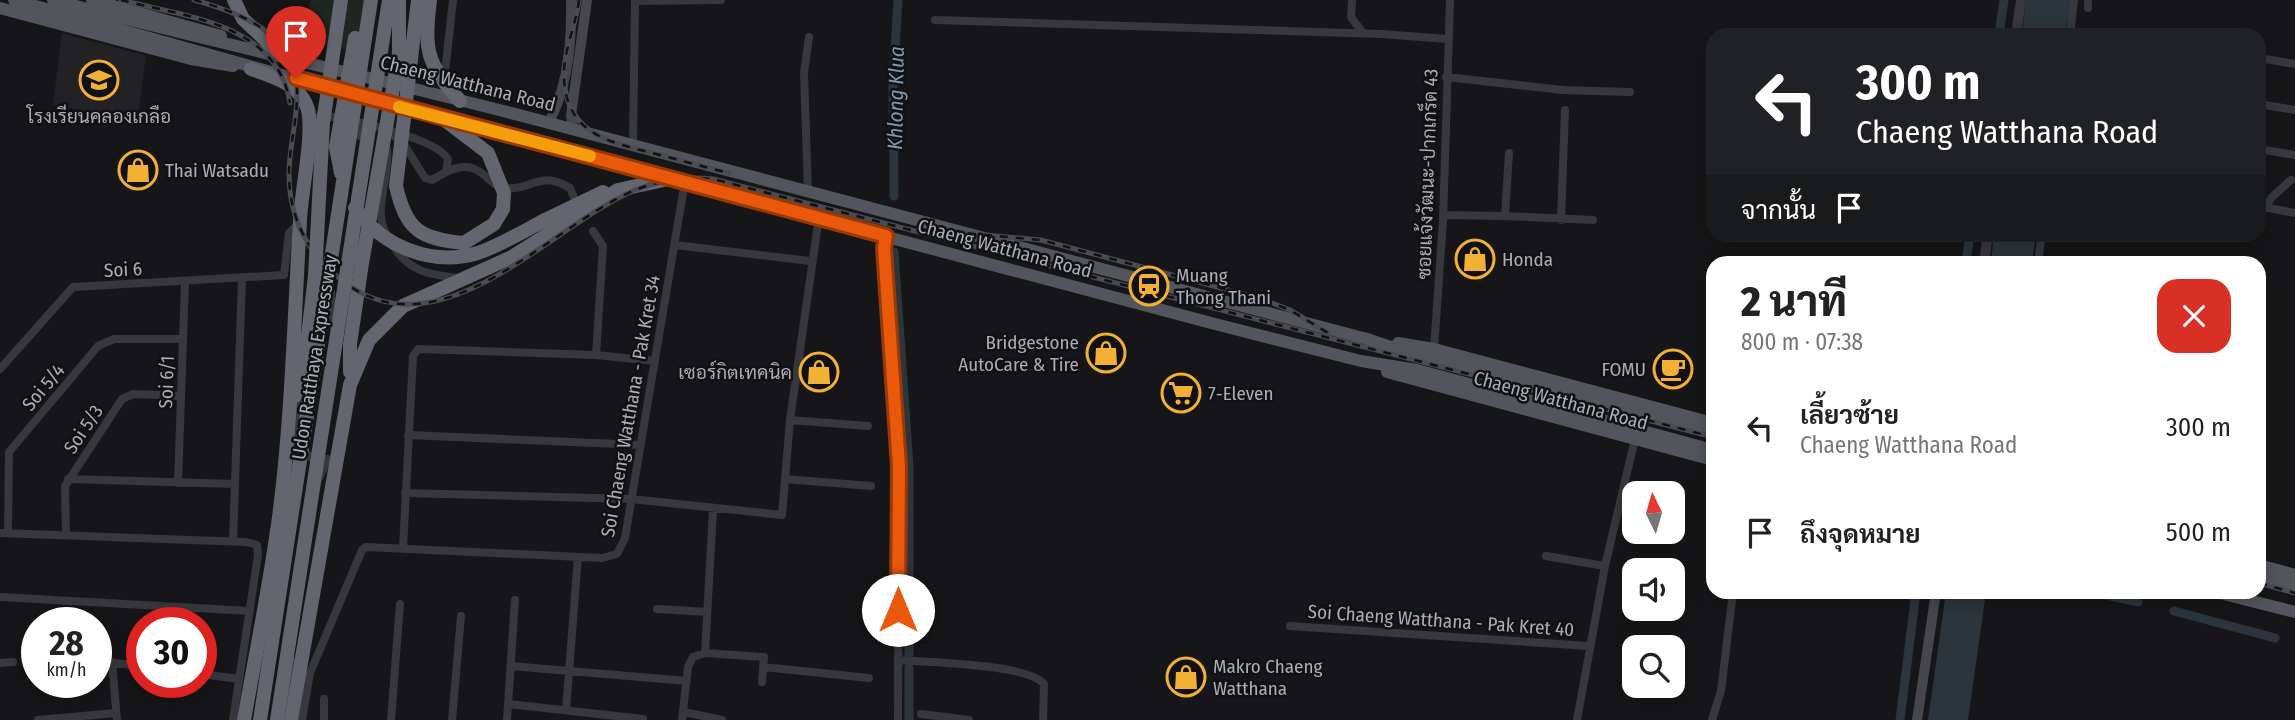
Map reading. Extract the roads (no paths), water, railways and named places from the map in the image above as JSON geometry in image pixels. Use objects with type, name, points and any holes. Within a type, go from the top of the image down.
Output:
[{"type":"highway","points":[[234,0],[243,19],[277,51]]},
{"type":"highway","points":[[290,414],[306,352],[315,276],[323,123],[341,0]]},
{"type":"highway","points":[[361,0],[336,147],[342,179],[354,207],[367,225],[396,244],[419,253],[447,258],[477,253],[601,192],[679,179]]},
{"type":"highway","name":"Udon Ratthaya Expressway","points":[[261,720],[371,0]]},
{"type":"highway","name":"Udon Ratthaya Expressway","points":[[277,720],[389,0]]},
{"type":"highway","points":[[290,720],[350,384],[350,344],[362,263],[399,54],[399,0]]},
{"type":"highway","points":[[418,0],[396,186],[402,211],[414,228],[432,240],[464,243],[494,224],[503,209],[502,188],[488,153],[442,118]]},
{"type":"highway","points":[[429,0],[426,34],[430,61],[460,101]]},
{"type":"highway","points":[[244,720],[279,517],[290,414],[300,222],[310,122],[308,109],[295,90],[287,83],[251,69]]},
{"type":"highway","points":[[350,384],[364,349],[393,314],[425,294],[512,257],[618,190]]},
{"type":"main road","name":"Chaeng Watthana Road","points":[[14,0],[49,4],[292,58],[549,122],[1367,339],[1420,357],[1706,430]]},
{"type":"main road","name":"Chaeng Watthana Road","points":[[92,0],[277,51],[292,58]]},
{"type":"main road","points":[[549,122],[561,99],[568,56],[571,0]]},
{"type":"main road","points":[[573,129],[571,115],[587,0]]},
{"type":"main road","name":"Chaeng Watthana Road","points":[[49,4],[360,97],[1361,361],[1417,370],[1706,458]]},
{"type":"main road","name":"Chaeng Watthana Road","points":[[0,8],[191,59],[275,72]]},
{"type":"main road","name":"Chaeng Watthana Road","points":[[1367,339],[1434,349],[1706,421]]},
{"type":"main road","name":"Chaeng Watthana Road","points":[[1634,434],[1706,449]]},
{"type":"main road","points":[[2266,567],[2295,575]]},
{"type":"main road","points":[[2266,578],[2295,586]]},
{"type":"main road","points":[[2266,597],[2295,604]]},
{"type":"main road","points":[[1917,720],[1935,599]]},
{"type":"main road","points":[[2247,599],[2295,612]]},
{"type":"street","points":[[444,82],[453,0]]},
{"type":"street","points":[[633,145],[635,1],[720,0]]},
{"type":"street","points":[[1352,0],[1351,16],[1363,33]]},
{"type":"street","name":"ซอยแจ้งวัฒนะ-ปากเกร็ด 43","points":[[1434,349],[1443,215],[1450,0]]},
{"type":"street","points":[[2017,28],[2021,0]]},
{"type":"street","points":[[2071,28],[2074,0]]},
{"type":"street","points":[[935,20],[1363,33],[1447,39]]},
{"type":"street","points":[[807,191],[804,73],[809,37]]},
{"type":"street","points":[[2266,59],[2295,64]]},
{"type":"street","points":[[1446,77],[1563,90],[1630,92]]},
{"type":"street","points":[[306,352],[319,329],[331,292],[359,130],[360,97]]},
{"type":"street","points":[[2266,105],[2295,110]]},
{"type":"street","points":[[1561,220],[1566,110]]},
{"type":"street","points":[[310,122],[321,115],[386,138],[388,155],[382,226],[400,257],[422,274],[463,278]]},
{"type":"street","points":[[359,130],[390,132],[444,151],[448,159],[446,172]]},
{"type":"street","points":[[390,132],[405,146],[425,178],[432,180],[454,168],[472,169],[502,188],[515,188],[542,179],[560,181],[570,188],[576,202]]},
{"type":"street","points":[[2266,150],[2295,154]]},
{"type":"street","points":[[1505,216],[1509,153]]},
{"type":"street","name":"Soi Chaeng Watthana - Pak Kret 34","points":[[302,720],[310,673],[362,550],[366,547],[602,558],[617,554],[625,538],[675,245],[679,179]]},
{"type":"street","points":[[2266,204],[2291,180]]},
{"type":"street","points":[[2266,208],[2295,213]]},
{"type":"street","points":[[1443,215],[1593,220]]},
{"type":"street","points":[[405,493],[631,499],[713,510],[782,515],[790,420],[810,261],[819,217]]},
{"type":"street","name":"Soi 6","points":[[0,369],[74,287],[284,275],[289,233],[300,222]]},
{"type":"street","points":[[593,231],[603,246],[596,355]]},
{"type":"street","points":[[886,236],[884,248],[899,467],[898,720]]},
{"type":"street","points":[[675,245],[810,261]]},
{"type":"street","points":[[233,541],[242,279]]},
{"type":"street","name":"Soi 6/1","points":[[178,483],[185,282]]},
{"type":"street","points":[[331,292],[333,322],[350,384]]},
{"type":"street","name":"Soi 5/4","points":[[4,533],[9,452],[98,346],[114,339],[183,338]]},
{"type":"street","points":[[402,549],[413,356],[418,349],[596,355],[655,361]]},
{"type":"street","points":[[261,720],[271,690],[290,559],[289,513],[302,372]]},
{"type":"street","name":"Soi 5/3","points":[[66,535],[65,486],[122,399],[133,394],[181,396]]},
{"type":"street","points":[[790,420],[868,426]]},
{"type":"street","name":"Soi Chaeng Watthana - Pak Kret 40","points":[[1577,720],[1589,646],[1634,434]]},
{"type":"street","points":[[408,435],[641,445]]},
{"type":"street","points":[[297,443],[310,457],[321,461],[328,459]]},
{"type":"street","points":[[285,720],[319,477],[328,459],[340,445]]},
{"type":"street","points":[[785,479],[871,486]]},
{"type":"street","points":[[68,480],[235,484]]},
{"type":"street","points":[[705,653],[713,510]]},
{"type":"street","points":[[4,533],[233,541],[257,545],[258,555],[233,720]]},
{"type":"street","points":[[1546,556],[1605,566]]},
{"type":"street","points":[[566,710],[579,557]]},
{"type":"street","points":[[0,597],[250,611]]},
{"type":"street","points":[[1712,720],[1721,691],[1732,599]]},
{"type":"street","points":[[507,720],[515,600]]},
{"type":"street","points":[[391,720],[400,604]]},
{"type":"street","points":[[657,609],[707,612]]},
{"type":"street","points":[[452,720],[461,616]]},
{"type":"street","name":"Soi Chaeng Watthana - Pak Kret 40","points":[[1290,626],[1589,646]]},
{"type":"street","points":[[722,720],[683,716],[688,667],[693,657],[705,653],[764,657],[762,682]]},
{"type":"street","points":[[898,660],[974,666],[1033,676],[1044,684],[1043,720]]},
{"type":"street","points":[[0,663],[13,662]]},
{"type":"street","points":[[38,720],[116,717],[112,662],[126,664]]},
{"type":"street","points":[[511,666],[687,681]]},
{"type":"street","points":[[763,667],[869,678]]},
{"type":"street","points":[[217,676],[239,678]]},
{"type":"street","points":[[324,699],[324,720]]},
{"type":"street","points":[[509,704],[643,719]]},
{"type":"street","points":[[921,714],[969,720]]},
{"type":"waterway","name":"Khlong Klua","points":[[894,196],[893,84],[898,0]]},
{"type":"waterway","points":[[2000,28],[2004,0]]},
{"type":"waterway","points":[[1967,256],[1969,242]]},
{"type":"waterway","name":"Khlong Klua","points":[[894,252],[909,466],[909,654]]},
{"type":"waterway","points":[[1900,720],[1915,599]]},
{"type":"waterway","points":[[2124,599],[2138,602]]},
{"type":"waterway","points":[[2174,611],[2275,638]]},
{"type":"waterway","name":"Khlong Klua","points":[[909,668],[909,720]]},
{"type":"railway","points":[[121,0],[200,19],[248,40],[267,56],[282,76],[290,103]]},
{"type":"railway","points":[[194,0],[248,20],[278,42],[288,57],[295,74],[297,95],[289,174],[295,214],[305,238],[320,259],[329,269],[367,296],[407,304],[446,298],[486,282],[600,209],[635,190],[673,180],[713,179],[1706,435]]},
{"type":"railway","points":[[579,0],[564,74],[566,94],[581,123],[592,132],[622,145],[729,173]]},
{"type":"railway","points":[[952,232],[1041,240],[1262,299],[1290,310],[1328,333]]},
{"type":"railway","points":[[2266,585],[2295,593]]},
{"type":"place","name":"โรงเรียนคลองเกลือ","points":[[99,80]]},
{"type":"place","name":"Thai Watsadu","points":[[138,170]]},
{"type":"place","name":"Honda","points":[[1475,259]]},
{"type":"place","name":"Muang Thong Thani","points":[[1149,286]]},
{"type":"place","name":"Bridgestone AutoCare & Tire","points":[[1106,353]]},
{"type":"place","name":"FOMU","points":[[1673,369]]},
{"type":"place","name":"เซอร์กิตเทคนิค","points":[[819,372]]},
{"type":"place","name":"7-Eleven","points":[[1181,393]]},
{"type":"place","name":"Makro Chaeng Watthana","points":[[1186,677]]}]
